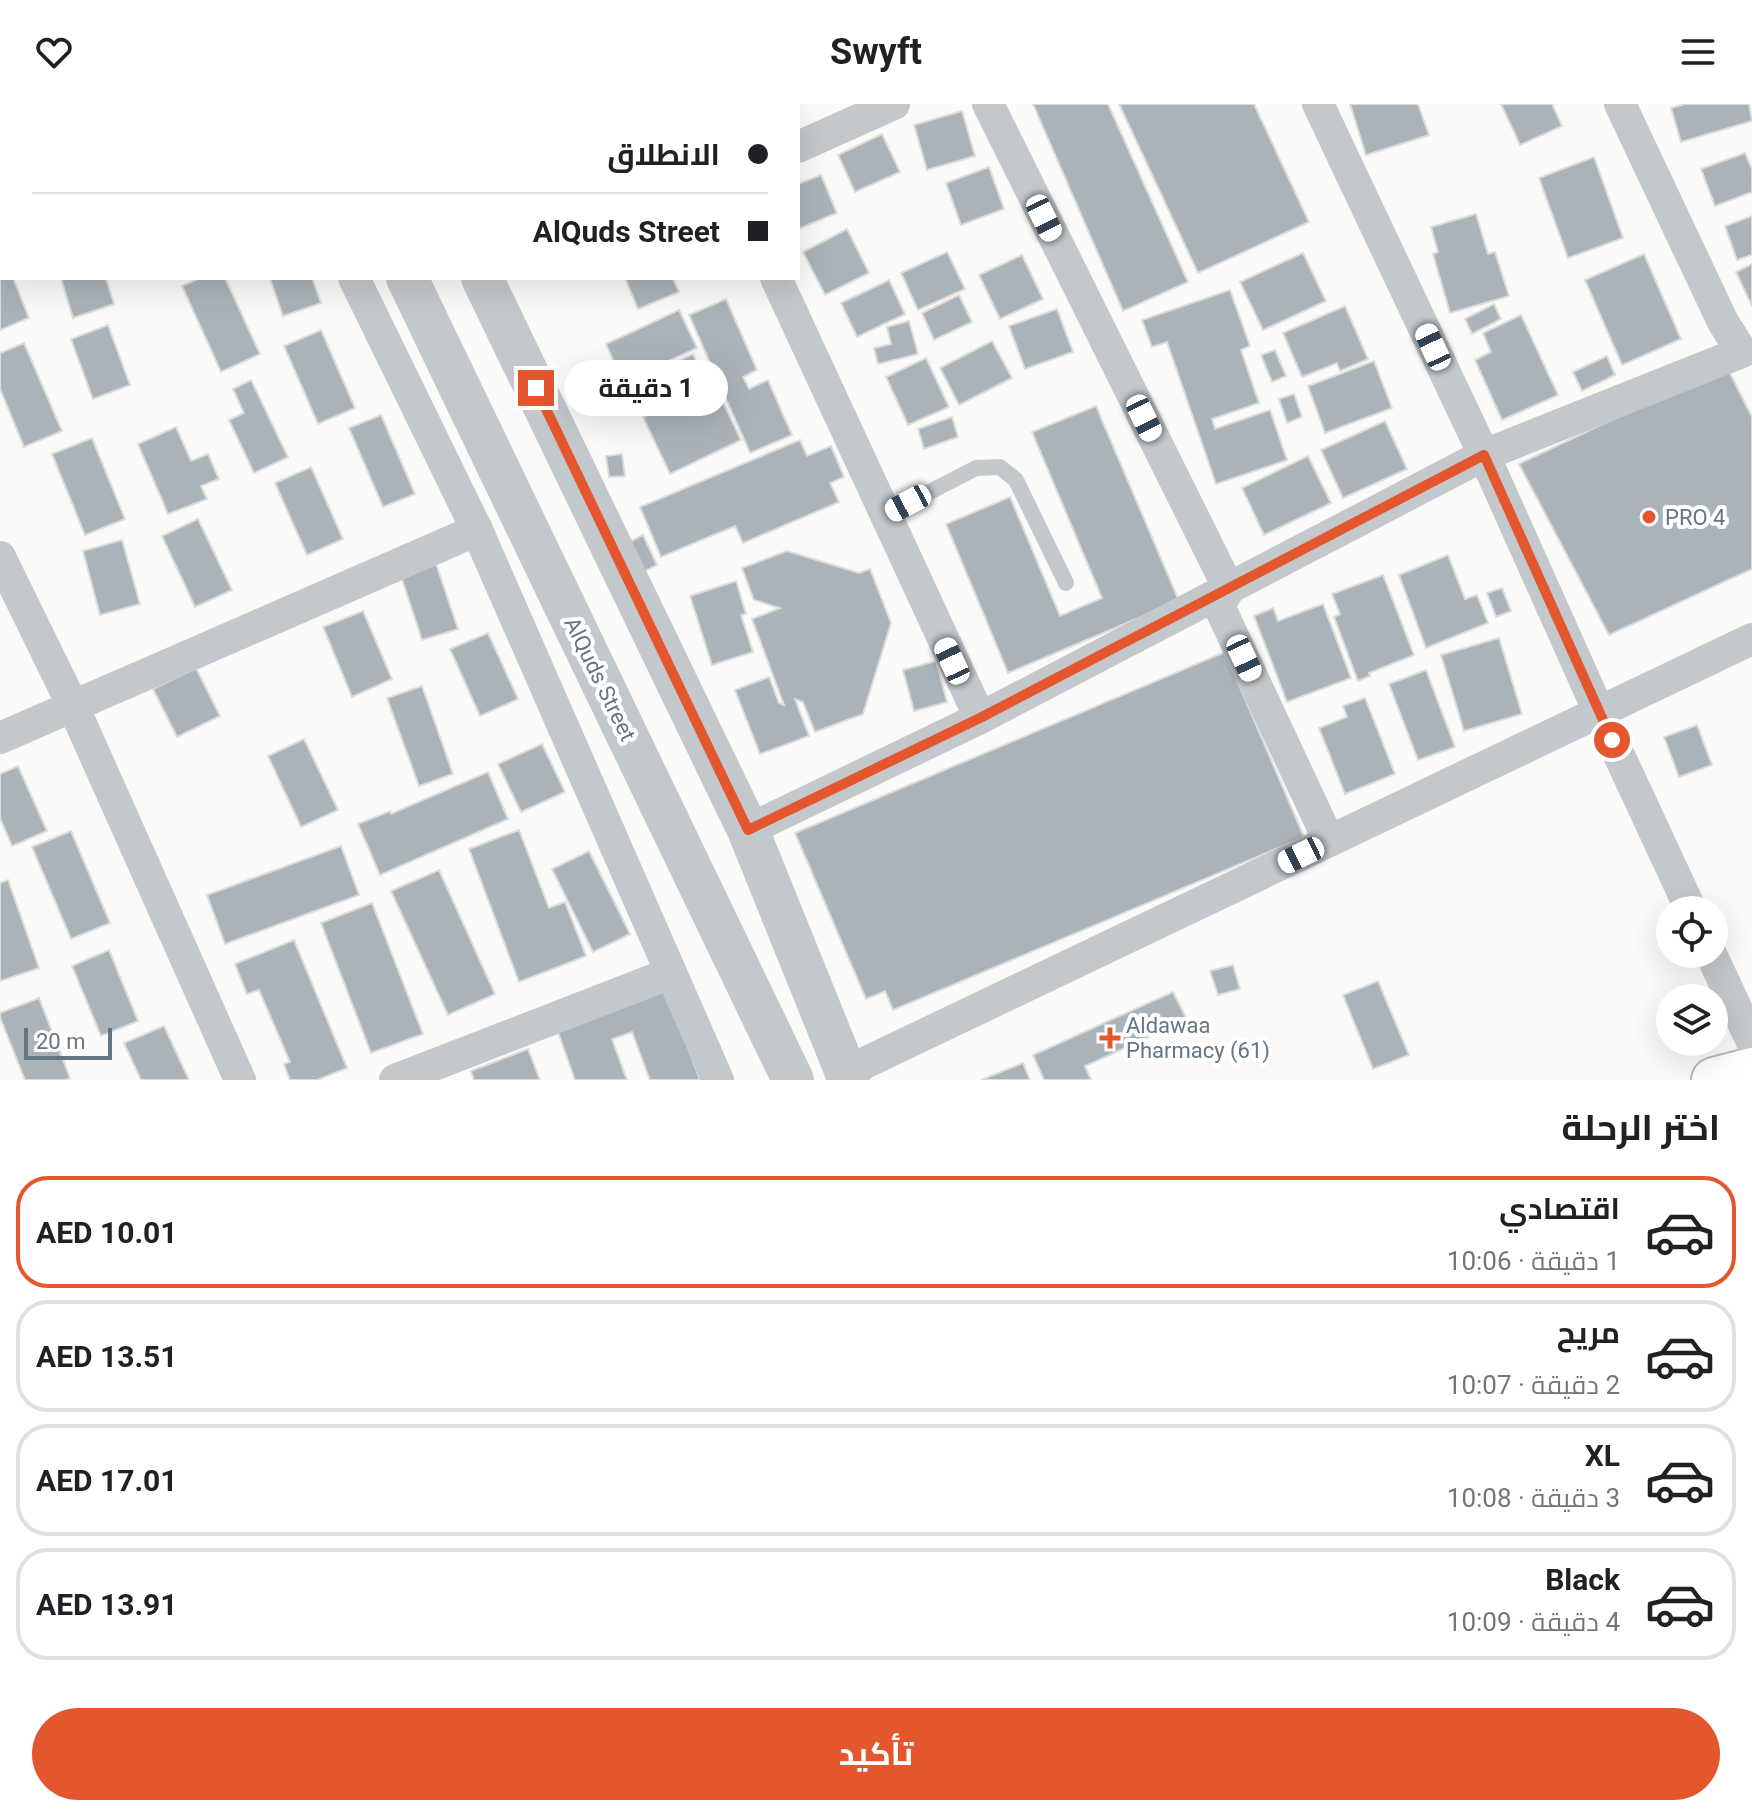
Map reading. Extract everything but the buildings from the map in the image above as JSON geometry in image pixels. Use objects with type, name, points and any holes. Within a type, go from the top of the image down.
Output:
[{"type":"main road","points":[[1714,1080],[1752,1070]]},
{"type":"street","points":[[800,146],[894,104]]},
{"type":"street","points":[[988,104],[1229,589]]},
{"type":"street","points":[[1318,104],[1484,455],[1684,896]]},
{"type":"street","points":[[748,830],[980,718],[1484,455],[1747,350],[1723,322],[1620,104]]},
{"type":"street","points":[[355,280],[477,530],[718,1080]]},
{"type":"street","name":"AlQuds Street","points":[[408,280],[793,1080]]},
{"type":"street","points":[[483,280],[748,830],[848,1076],[1752,639]]},
{"type":"street","points":[[777,280],[980,718]]},
{"type":"street","points":[[0,738],[477,530]]},
{"type":"street","points":[[0,557],[73,706],[240,1080]]},
{"type":"street","points":[[1229,589],[1219,606],[1329,841]]},
{"type":"street","points":[[1718,968],[1752,1042]]},
{"type":"street","points":[[395,1080],[671,973]]},
{"type":"lane","points":[[885,515],[976,468],[1000,467],[1016,480],[1066,583]]},
{"type":"place","name":"PRO 4","points":[[1649,517]]},
{"type":"place","name":"Aldawaa Pharmacy (61)","points":[[1110,1038]]},
{"type":"route","points":[[536,388],[748,830],[980,718],[1484,455],[1612,740]]}]
